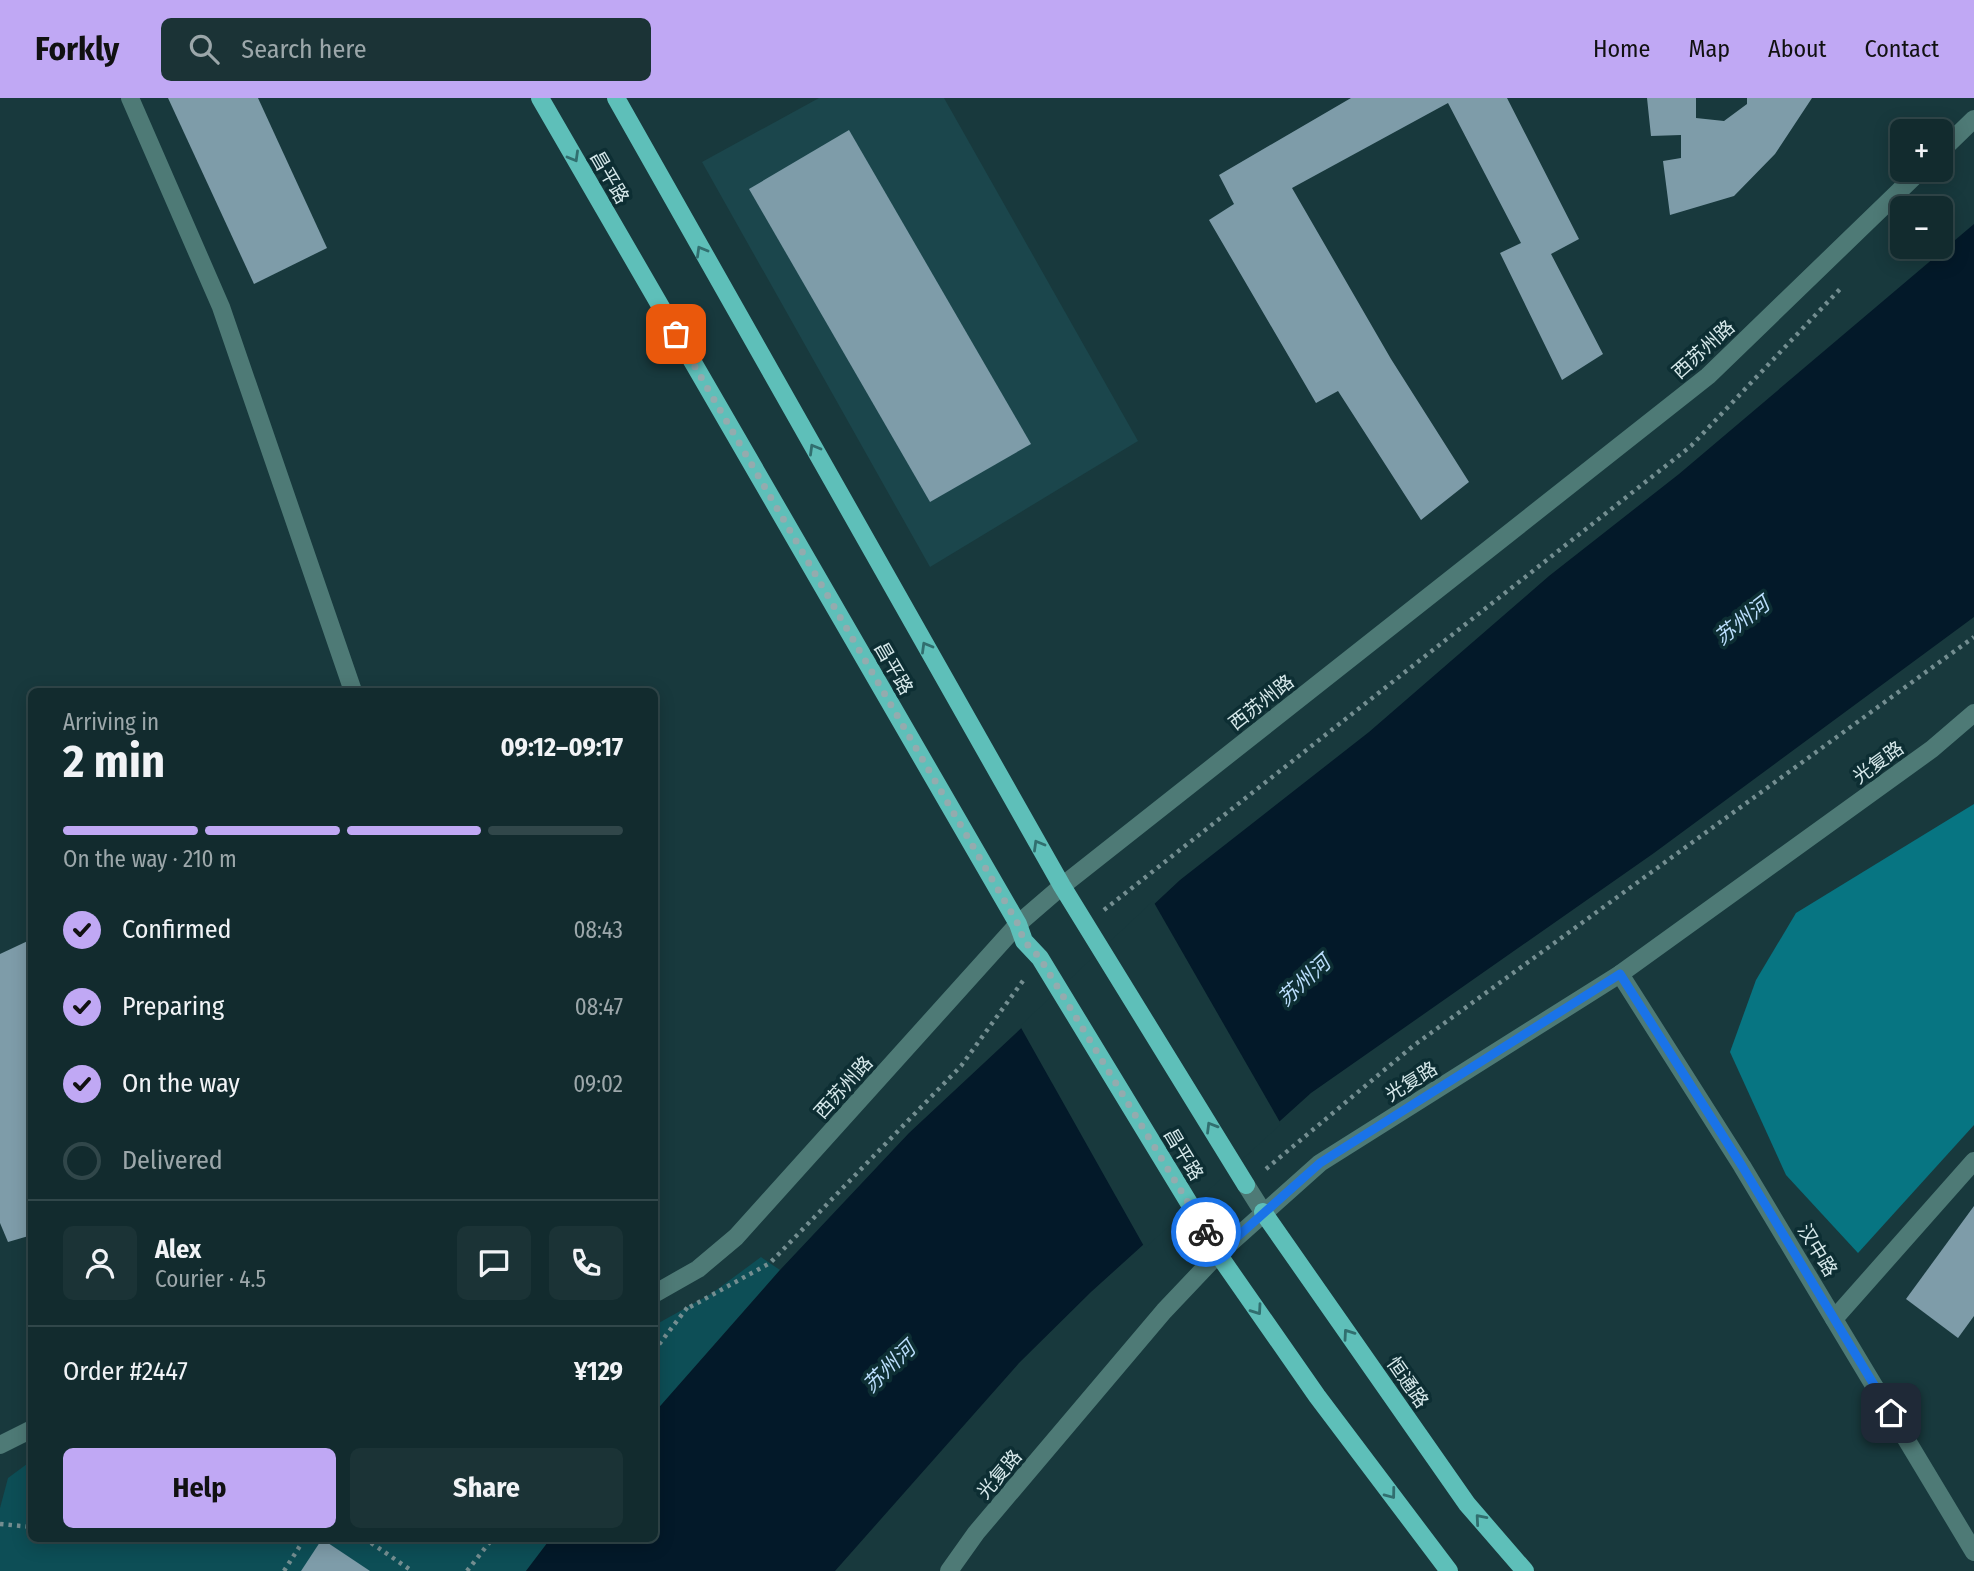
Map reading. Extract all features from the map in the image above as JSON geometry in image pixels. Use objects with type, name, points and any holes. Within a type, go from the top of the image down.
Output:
[{"type":"main road","name":"昌平路","points":[[540,98],[1018,924],[1024,941],[1040,958],[1203,1226]]},
{"type":"main road","name":"昌平路","points":[[616,98],[1062,886],[1246,1185]]},
{"type":"main road","name":"恒通路","points":[[1264,1212],[1467,1504],[1525,1571]]},
{"type":"main road","points":[[1218,1254],[1317,1395],[1449,1571]]},
{"type":"street","points":[[130,98],[221,307],[352,688]]},
{"type":"street","points":[[1953,139],[1974,119]]},
{"type":"street","name":"西苏州路","points":[[658,1292],[698,1269],[736,1237],[1018,924],[1062,886],[1708,376],[1909,182]]},
{"type":"street","name":"光复路","points":[[949,1571],[976,1533],[1137,1343],[1218,1254],[1320,1163],[1620,974],[1932,749],[1974,713]]},
{"type":"street","name":"汉中路","points":[[1620,974],[1742,1166],[1974,1552]]},
{"type":"street","points":[[1834,1319],[1974,1161]]},
{"type":"street","name":"昌平路","points":[[1246,1185],[1264,1212]]},
{"type":"street","name":"昌平路","points":[[1203,1226],[1218,1254]]},
{"type":"street","points":[[0,1445],[28,1431]]},
{"type":"path","points":[[1087,923],[1691,446],[1845,283]]},
{"type":"path","points":[[1246,1185],[1413,1046],[1974,637]]},
{"type":"path","points":[[688,1308],[770,1263],[961,1066],[1040,958]]},
{"type":"path","points":[[0,1524],[28,1527]]},
{"type":"path","points":[[284,1571],[302,1542]]},
{"type":"path","points":[[370,1542],[412,1571]]},
{"type":"path","points":[[467,1571],[490,1542]]},
{"type":"shaded area","points":[[819,98],[944,98],[1138,441],[930,567],[702,162]]},
{"type":"shaded area","points":[[1974,804],[1974,1125],[1858,1253],[1786,1175],[1730,1052],[1756,980],[1796,913]]},
{"type":"shaded area","points":[[761,1257],[780,1270],[658,1409],[658,1323],[711,1294]]},
{"type":"shaded area","points":[[28,1463],[28,1542],[548,1542],[526,1571],[0,1571],[0,1508],[8,1478]]},
{"type":"water","name":"苏州河","points":[[1974,224],[1974,617],[1654,853],[1311,1093],[1091,1292],[1019,1363],[835,1571],[526,1571],[548,1542],[658,1542],[658,1409],[780,1270],[909,1133],[1180,880],[1369,732],[1549,576],[1679,474],[1933,259],[1953,259],[1953,242]]},
{"type":"pier","points":[[1153,901],[1281,1124],[1145,1248],[1020,1026]]},
{"type":"building","points":[[168,98],[258,98],[327,248],[254,284]]},
{"type":"building","points":[[1351,98],[1507,98],[1579,239],[1551,254],[1603,354],[1562,380],[1500,253],[1521,243],[1448,103],[1292,188],[1391,359],[1469,482],[1421,520],[1338,391],[1316,403],[1209,220],[1234,204],[1219,175]]},
{"type":"building","points":[[1647,98],[1696,98],[1696,118],[1724,121],[1747,104],[1747,98],[1812,98],[1775,154],[1734,196],[1670,215],[1663,161],[1681,158],[1681,135],[1651,136]]},
{"type":"building","points":[[849,130],[1031,444],[930,502],[749,189]]},
{"type":"building","points":[[28,941],[28,1236],[8,1242],[0,1223],[0,954]]},
{"type":"building","points":[[1974,1206],[1974,1316],[1958,1338],[1906,1299]]},
{"type":"building","points":[[320,1542],[326,1542],[370,1571],[301,1571]]},
{"type":"way so far","points":[[676,334],[1018,924],[1024,941],[1040,958],[1206,1232]]},
{"type":"route","points":[[1206,1232],[1218,1254],[1320,1163],[1620,974],[1742,1166],[1891,1413]]}]
